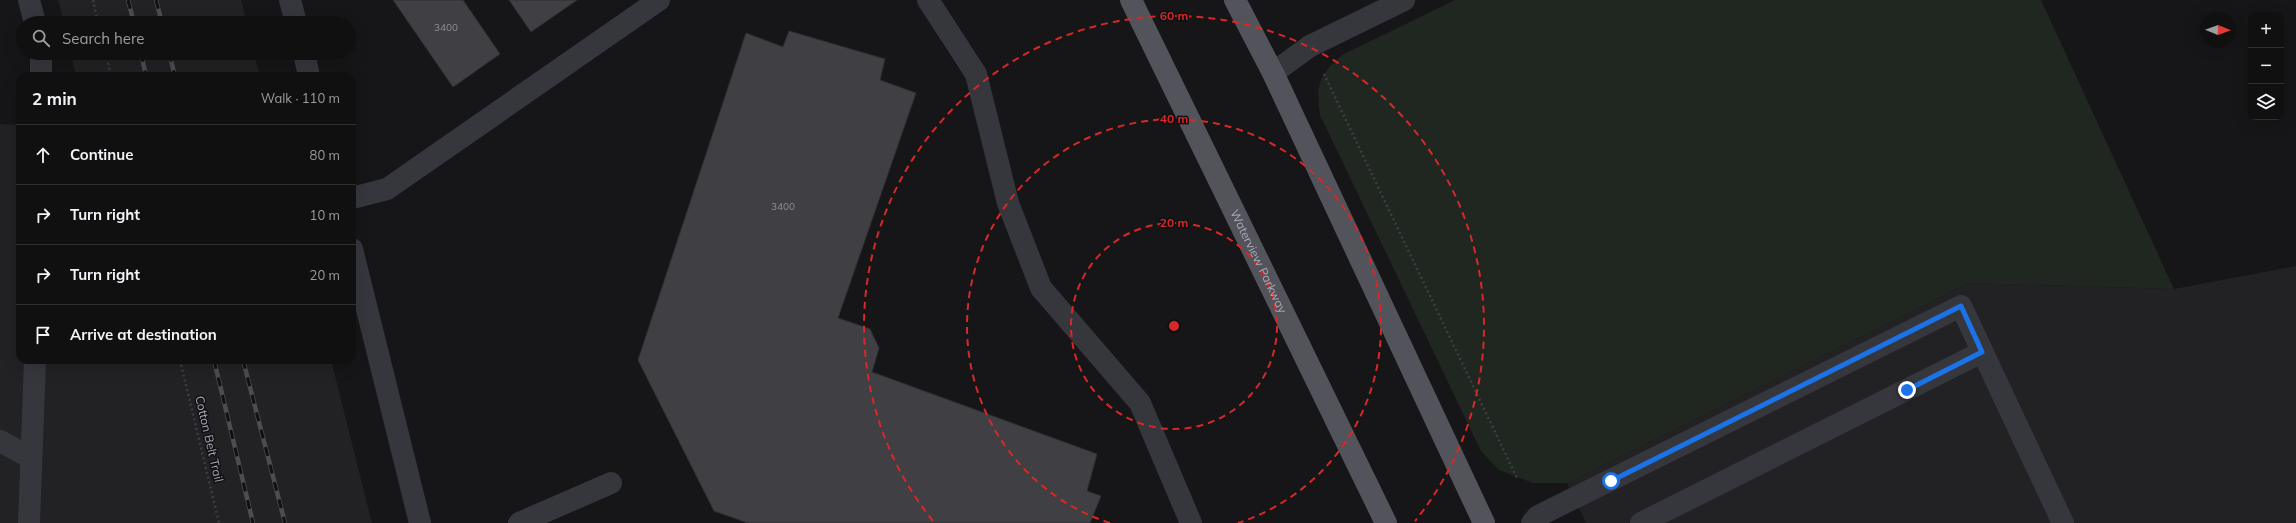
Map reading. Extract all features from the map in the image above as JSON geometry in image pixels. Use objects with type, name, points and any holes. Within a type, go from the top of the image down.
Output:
[{"type":"main road","name":"Waterview Parkway","points":[[1131,0],[1386,523]]},
{"type":"main road","points":[[1235,0],[1273,73],[1484,523]]},
{"type":"lane","points":[[29,0],[33,16]]},
{"type":"lane","points":[[290,0],[294,16]]},
{"type":"lane","points":[[356,197],[387,189],[659,0]]},
{"type":"lane","points":[[928,0],[976,74],[1008,203],[1041,288],[1140,403],[1191,523]]},
{"type":"lane","points":[[1273,73],[1310,46],[1404,0]]},
{"type":"lane","points":[[41,60],[41,72]]},
{"type":"lane","points":[[306,60],[308,72]]},
{"type":"lane","points":[[356,265],[420,523]]},
{"type":"lane","points":[[1532,523],[1538,516],[1961,306],[2063,523]]},
{"type":"lane","points":[[1641,523],[1982,352]]},
{"type":"lane","points":[[29,523],[35,364]]},
{"type":"lane","points":[[0,442],[31,458]]},
{"type":"lane","points":[[519,523],[610,483]]},
{"type":"path","points":[[93,0],[96,16]]},
{"type":"path","points":[[108,60],[110,72]]},
{"type":"path","points":[[1324,74],[1517,478]]},
{"type":"path","name":"Cotton Belt Trail","points":[[181,364],[219,523]]},
{"type":"shaded area","points":[[58,0],[241,0],[245,16],[62,16]]},
{"type":"shaded area","points":[[1455,0],[2041,0],[2174,289],[1969,283],[1567,483],[1533,483],[1499,470],[1481,451],[1320,115],[1318,96],[1320,82],[1323,75],[1342,55]]},
{"type":"shaded area","points":[[73,60],[256,60],[259,72],[75,72]]},
{"type":"shaded area","points":[[0,124],[16,125],[16,364],[332,364],[372,523],[0,523]]},
{"type":"shaded area","points":[[2296,266],[2296,523],[1586,523],[1567,483],[1969,283],[2174,289]]},
{"type":"building","points":[[393,0],[463,0],[500,54],[453,87]]},
{"type":"building","points":[[509,0],[577,0],[531,32]]},
{"type":"building","points":[[789,31],[885,59],[880,80],[916,93],[838,318],[870,329],[879,348],[872,372],[1097,454],[1087,491],[1101,496],[1090,523],[748,523],[714,511],[638,360],[746,33],[783,47]]},
{"type":"railway","points":[[128,0],[132,16]]},
{"type":"railway","points":[[156,0],[160,16]]},
{"type":"railway","points":[[143,60],[145,72]]},
{"type":"railway","points":[[171,60],[174,72]]},
{"type":"railway","points":[[215,364],[253,523]]},
{"type":"railway","points":[[244,364],[285,523]]},
{"type":"route","points":[[1611,481],[1961,306],[1982,352],[1907,390]]}]
